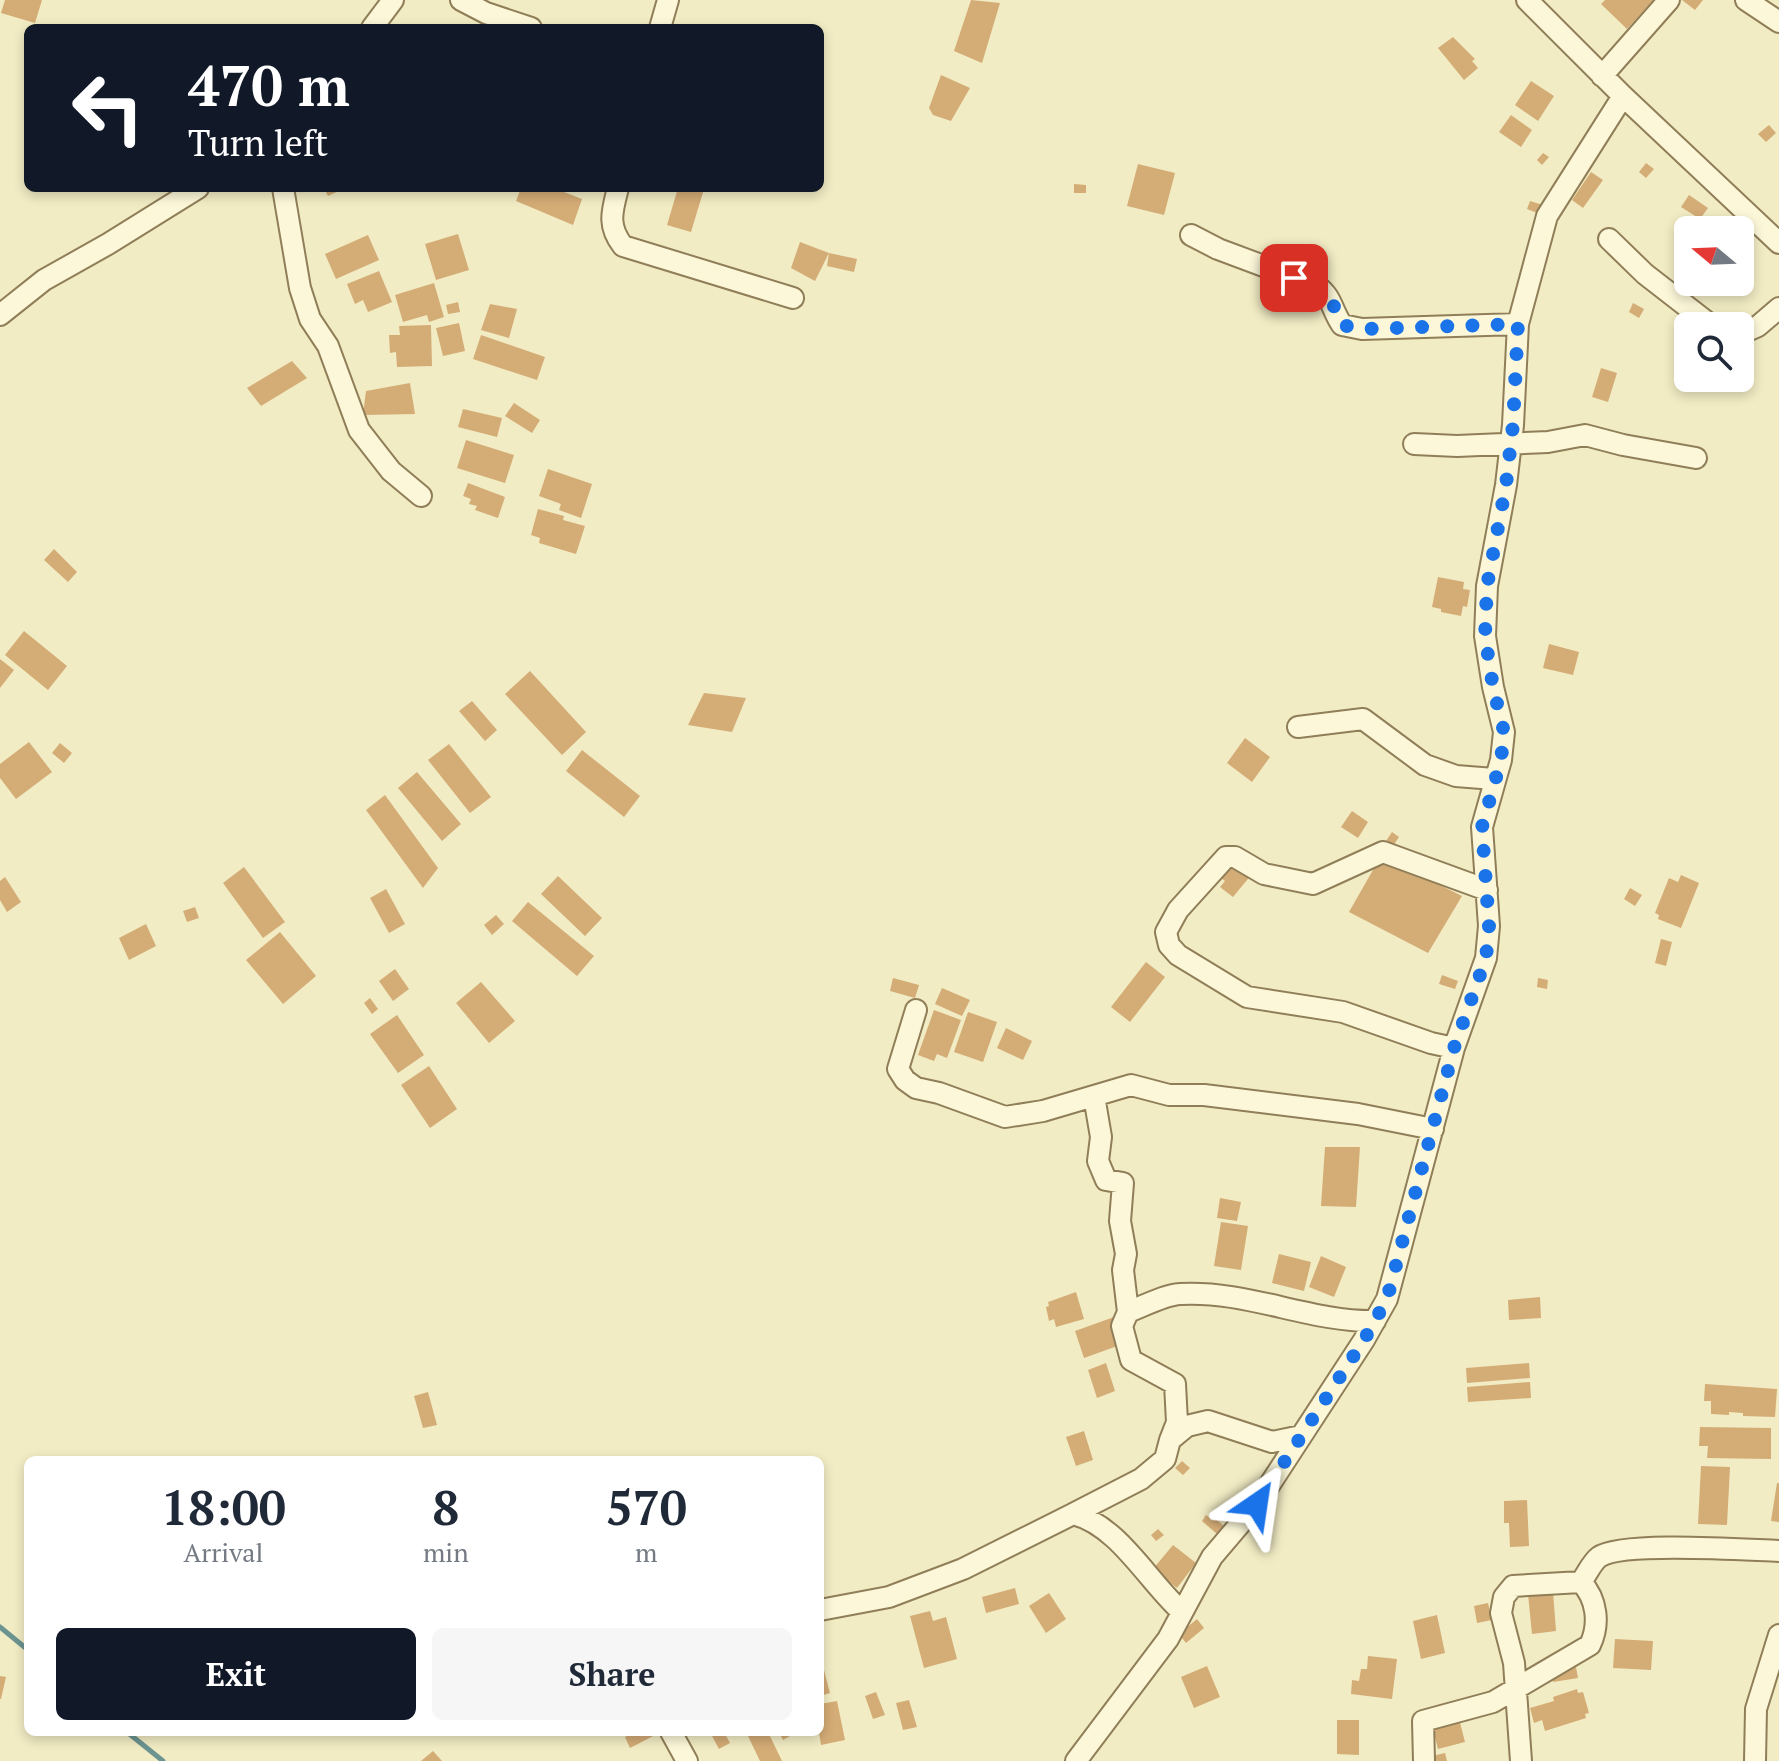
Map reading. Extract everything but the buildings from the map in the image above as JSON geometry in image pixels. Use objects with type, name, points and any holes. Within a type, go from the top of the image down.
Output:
[{"type":"street","points":[[375,24],[393,0]]},
{"type":"street","points":[[461,0],[486,13],[519,24]]},
{"type":"street","points":[[661,24],[668,0]]},
{"type":"street","points":[[1527,0],[1602,76],[1779,243]]},
{"type":"street","points":[[1602,76],[1669,0]]},
{"type":"street","points":[[1746,0],[1779,22]]},
{"type":"street","points":[[1076,1761],[1168,1639],[1212,1557],[1257,1504],[1387,1299],[1454,1048],[1486,958],[1489,926],[1482,827],[1501,760],[1504,732],[1493,687],[1485,623],[1487,586],[1511,444],[1518,324],[1547,216],[1623,96]]},
{"type":"street","points":[[0,315],[44,280],[192,192]]},
{"type":"street","points":[[284,192],[300,288],[310,319],[328,346],[359,430],[391,471],[421,496]]},
{"type":"street","points":[[617,192],[611,218],[613,233],[623,246],[793,298]]},
{"type":"street","points":[[1191,235],[1218,249],[1317,286],[1330,296],[1334,313],[1342,325],[1362,329],[1518,324]]},
{"type":"street","points":[[1609,239],[1645,274],[1694,312]]},
{"type":"street","points":[[1754,328],[1779,308]]},
{"type":"street","points":[[1414,444],[1511,444],[1548,442],[1585,435],[1696,458]]},
{"type":"street","points":[[1298,727],[1363,719],[1425,765],[1456,776],[1494,779]]},
{"type":"street","points":[[1454,1048],[1343,1012],[1247,997],[1178,955],[1169,945],[1166,932],[1178,910],[1226,857],[1235,857],[1264,874],[1313,884],[1383,852],[1487,890]]},
{"type":"street","points":[[916,1010],[898,1069],[905,1080],[916,1088],[1005,1117],[1043,1111],[1131,1085],[1169,1095],[1204,1095],[1358,1114],[1433,1129]]},
{"type":"street","points":[[824,1609],[889,1597],[963,1569],[1141,1479],[1165,1459],[1177,1422],[1175,1384],[1131,1360],[1122,1326],[1128,1312],[1123,1270],[1126,1254],[1120,1221],[1123,1183],[1106,1180],[1098,1161],[1101,1137],[1094,1096]]},
{"type":"street","points":[[1128,1312],[1178,1294],[1248,1299],[1346,1321],[1375,1321]]},
{"type":"street","points":[[1170,1440],[1187,1426],[1208,1421],[1272,1442],[1301,1436]]},
{"type":"street","points":[[1073,1514],[1090,1518],[1113,1535],[1181,1611]]},
{"type":"street","points":[[1581,1582],[1597,1558],[1613,1550],[1779,1551]]},
{"type":"street","points":[[1424,1761],[1423,1721],[1493,1702],[1516,1688],[1590,1645],[1596,1632],[1593,1594],[1581,1582],[1513,1586],[1504,1597],[1501,1613],[1514,1663],[1516,1688],[1521,1761]]},
{"type":"street","points":[[1755,1761],[1756,1709],[1779,1635]]},
{"type":"street","points":[[673,1736],[687,1761]]},
{"type":"waterway","points":[[0,1627],[24,1647]]},
{"type":"waterway","points":[[132,1736],[163,1761]]},
{"type":"route","points":[[1257,1504],[1364,1340],[1387,1299],[1454,1048],[1486,958],[1489,926],[1482,827],[1501,760],[1504,732],[1485,636],[1487,586],[1506,485],[1513,425],[1518,324],[1362,329],[1342,325],[1334,313],[1330,296],[1317,286],[1294,278]]}]
